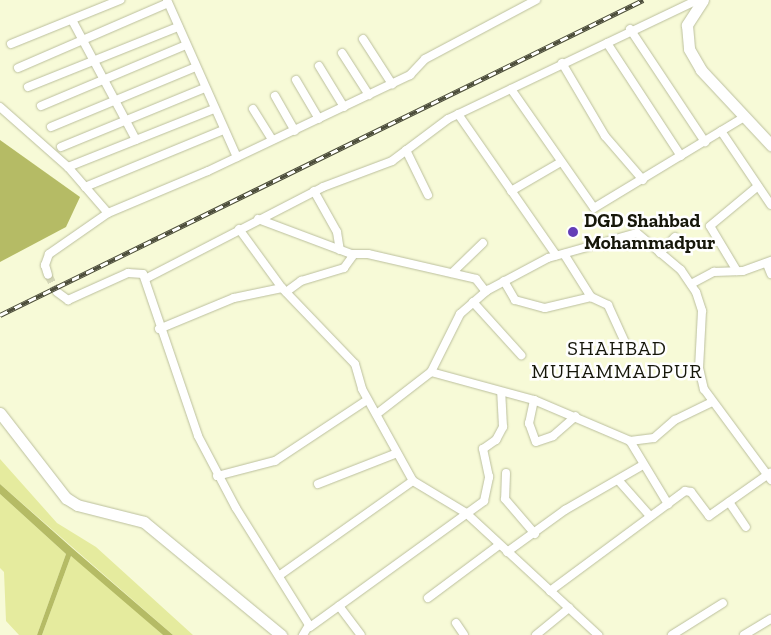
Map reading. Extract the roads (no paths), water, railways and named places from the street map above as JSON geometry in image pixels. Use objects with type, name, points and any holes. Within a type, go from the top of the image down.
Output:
[{"type":"street","points":[[11,44],[120,0]]},
{"type":"street","points":[[48,274],[45,265],[50,254],[108,213],[295,131],[392,84],[410,75],[425,59],[536,0]]},
{"type":"street","points":[[145,279],[314,191],[386,163],[458,114],[630,29],[697,0]]},
{"type":"street","points":[[704,0],[688,25],[689,49],[701,70],[771,145]]},
{"type":"street","points":[[18,68],[167,1],[223,130],[242,154]]},
{"type":"street","points":[[72,20],[136,140]]},
{"type":"street","points":[[28,87],[178,26]]},
{"type":"street","points":[[630,29],[705,142]]},
{"type":"street","points":[[363,39],[392,84]]},
{"type":"street","points":[[607,42],[681,156]]},
{"type":"street","points":[[41,106],[186,45]]},
{"type":"street","points":[[342,53],[369,95]]},
{"type":"street","points":[[562,63],[606,136],[642,180]]},
{"type":"street","points":[[319,66],[344,107]]},
{"type":"street","points":[[51,127],[196,67]]},
{"type":"street","points":[[296,80],[319,119]]},
{"type":"street","points":[[61,147],[205,88]]},
{"type":"street","points":[[510,89],[592,208],[642,180],[744,117]]},
{"type":"street","points":[[275,96],[295,131]]},
{"type":"street","points":[[0,107],[68,167],[108,213]]},
{"type":"street","points":[[68,167],[214,109]]},
{"type":"street","points":[[253,109],[272,140]]},
{"type":"street","points":[[458,114],[590,297],[608,305],[629,351]]},
{"type":"street","points":[[85,186],[223,130]]},
{"type":"street","points":[[721,131],[771,205]]},
{"type":"street","points":[[406,150],[428,195]]},
{"type":"street","points":[[511,190],[561,162]]},
{"type":"street","points":[[737,271],[710,226],[758,186]]},
{"type":"street","points":[[314,191],[337,232],[340,250]]},
{"type":"street","points":[[258,219],[354,254],[368,254],[418,268],[452,273],[478,280],[486,292]]},
{"type":"street","points":[[239,229],[284,290],[355,364],[367,400],[378,413],[395,454],[413,481],[466,513],[598,635]]},
{"type":"street","points":[[378,413],[431,372],[460,314],[473,302],[504,281],[560,255],[632,233],[642,236],[691,284],[702,304],[699,368],[704,389],[770,476],[708,516],[689,490],[650,516],[550,591]]},
{"type":"street","points":[[660,253],[675,237]]},
{"type":"street","points":[[452,273],[483,243]]},
{"type":"street","points":[[160,329],[234,298],[284,290],[301,281],[344,268],[354,254]]},
{"type":"street","points":[[691,284],[714,272],[737,271],[769,263],[771,274]]},
{"type":"street","points":[[58,292],[68,300],[128,273],[136,271],[145,279],[160,329],[196,430],[217,476],[280,575],[310,627]]},
{"type":"street","points":[[504,281],[515,300],[545,308],[590,297]]},
{"type":"street","points":[[473,302],[521,356]]},
{"type":"street","points":[[431,372],[501,394],[534,400],[576,416],[630,441],[654,438],[675,420],[712,402]]},
{"type":"street","points":[[303,635],[310,627],[486,498],[489,477],[483,449],[496,440],[503,427],[501,394]]},
{"type":"street","points":[[217,476],[275,461],[367,400]]},
{"type":"street","points":[[534,400],[529,424],[536,442],[553,436],[576,416]]},
{"type":"street","points":[[0,412],[66,498],[77,505],[144,522],[281,635]]},
{"type":"street","points":[[630,441],[668,504]]},
{"type":"street","points":[[318,484],[395,454]]},
{"type":"street","points":[[508,552],[566,510],[619,481],[643,465]]},
{"type":"street","points":[[506,473],[505,498],[534,534]]},
{"type":"street","points":[[280,575],[413,481]]},
{"type":"street","points":[[619,481],[650,516]]},
{"type":"street","points":[[729,502],[746,527]]},
{"type":"street","points":[[428,598],[500,545]]},
{"type":"street","points":[[672,635],[723,603]]},
{"type":"street","points":[[339,606],[361,635]]},
{"type":"street","points":[[536,635],[569,608]]},
{"type":"street","points":[[744,635],[771,619]]},
{"type":"street","points":[[456,623],[464,635]]},
{"type":"tunnel","points":[[48,275],[57,292]]},
{"type":"railway","points":[[0,315],[643,0]]},
{"type":"place","name":"DGD Shahbad Mohammadpur","points":[[573,232]]},
{"type":"district","name":"SHAHBAD MUHAMMADPUR","points":[[617,360]]}]
